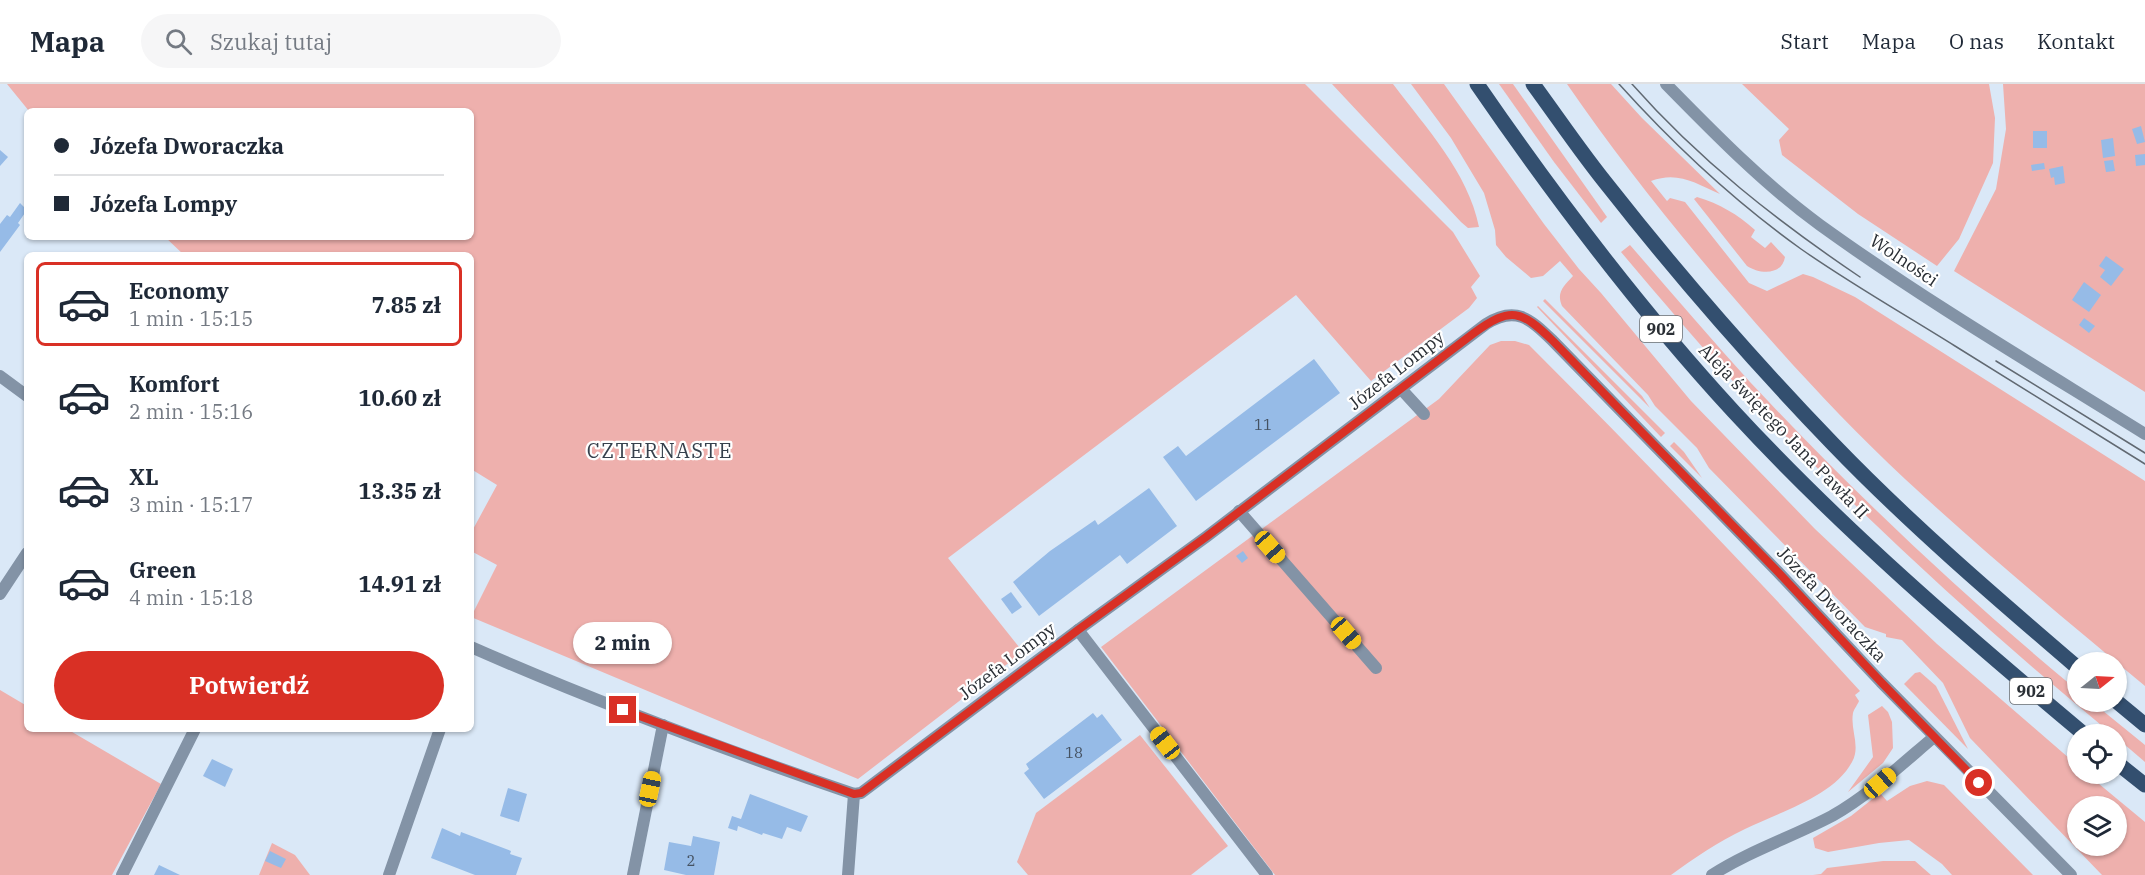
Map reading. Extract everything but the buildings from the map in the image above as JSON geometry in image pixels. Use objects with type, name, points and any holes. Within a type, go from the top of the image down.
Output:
[{"type":"main road","name":"Aleja świętego Jana Pawła II","points":[[1477,84],[1579,227],[1663,331],[1735,413],[1820,500],[1874,551],[1978,646],[2072,724]]},
{"type":"main road","name":"Aleja świętego Jana Pawła II","points":[[1533,84],[1607,185],[1688,284],[1777,385],[1892,502],[2067,658]]},
{"type":"main road","points":[[2127,710],[2145,725]]},
{"type":"main road","points":[[2127,771],[2145,785]]},
{"type":"street","name":"Wolności","points":[[1666,84],[1755,172],[1820,224],[1936,303],[2145,435]]},
{"type":"street","name":"Józefa Lompy","points":[[854,794],[868,789],[1402,390],[1486,324],[1500,316],[1513,314]]},
{"type":"street","name":"Józefa Dworaczka","points":[[1513,314],[1533,323],[1553,341],[2071,875]]},
{"type":"street","points":[[0,376],[24,394]]},
{"type":"street","points":[[1402,390],[1424,414]]},
{"type":"street","points":[[1239,511],[1376,668]]},
{"type":"street","points":[[0,594],[24,558]]},
{"type":"street","points":[[1078,630],[1267,875]]},
{"type":"street","points":[[474,648],[663,725],[854,794],[848,875]]},
{"type":"street","points":[[633,875],[663,725]]},
{"type":"street","points":[[122,875],[194,732]]},
{"type":"street","points":[[389,875],[439,732]]},
{"type":"street","points":[[1712,875],[1834,814],[1880,783],[1934,736]]},
{"type":"shaded area","points":[[7,84],[1305,84],[1453,232],[1480,276],[1471,287],[1477,298],[1469,308],[1371,381],[1296,295],[948,558],[1023,652],[858,779],[474,618],[474,611],[497,565],[474,553],[474,527],[497,485],[474,471],[474,252],[181,252],[168,240],[474,240],[474,108],[27,108]]},
{"type":"shaded area","points":[[1332,84],[1393,84],[1456,169],[1474,207],[1479,227],[1468,228],[1461,222]]},
{"type":"shaded area","points":[[1411,84],[1444,84],[1579,269],[1691,401],[1815,529],[1937,644],[2067,756],[2067,784],[2099,784],[2114,796],[2067,796],[2067,839],[1970,738],[1943,683],[1902,640],[1886,637],[1886,634],[1865,627],[1709,468],[1697,448],[1562,306],[1560,293],[1573,276],[1560,261],[1543,276],[1531,278],[1506,257],[1496,245],[1495,230],[1484,193],[1451,138]]},
{"type":"shaded area","points":[[1499,84],[1513,84],[1607,217],[1601,223],[1554,162]]},
{"type":"shaded area","points":[[1567,84],[1611,84],[1642,118],[1720,194],[1694,182],[1678,178],[1661,178],[1651,181],[1667,201],[1670,198],[1685,202],[1749,283],[1767,291],[1803,274],[1855,297],[2145,481],[2145,686],[2127,671],[2127,652],[2104,652],[1964,532],[1905,479],[1838,413],[1775,345],[1690,246]]},
{"type":"shaded area","points":[[1742,84],[1989,84],[1995,118],[1993,163],[1959,239],[1937,266],[1858,214],[1782,155],[1779,140],[1789,129]]},
{"type":"shaded area","points":[[2003,84],[2145,84],[2145,392],[1954,271],[1996,189],[2006,129]]},
{"type":"shaded area","points":[[1697,197],[1721,206],[1742,219],[1755,230],[1751,237],[1765,248],[1771,242],[1785,257],[1779,268],[1764,272],[1747,266],[1694,199]]},
{"type":"shaded area","points":[[1630,245],[1750,382],[1828,463],[1950,580],[2067,682],[2067,697],[1969,612],[1831,482],[1743,392],[1621,252]]},
{"type":"shaded area","points":[[1545,299],[1642,396],[1650,408],[1543,301]]},
{"type":"shaded area","points":[[1537,307],[1665,433],[1661,437]]},
{"type":"shaded area","points":[[1501,341],[1515,341],[1529,345],[1697,516],[1860,691],[1855,695],[1859,701],[1852,719],[1855,756],[1843,774],[1819,794],[1725,839],[1671,875],[1275,875],[1101,647],[1439,399],[1490,345]]},
{"type":"shaded area","points":[[1674,442],[1684,452],[1702,478],[1670,446]]},
{"type":"shaded area","points":[[1920,672],[1936,686],[1968,749],[1904,684],[1915,673]]},
{"type":"shaded area","points":[[0,690],[24,704],[24,732],[72,732],[161,784],[112,875],[0,875]]},
{"type":"shaded area","points":[[1882,706],[1888,712],[1892,722],[1893,748],[1883,763],[1848,792],[1873,757],[1868,715]]},
{"type":"shaded area","points":[[2085,712],[2104,712],[2119,724],[2100,724]]},
{"type":"shaded area","points":[[2127,730],[2145,745],[2145,762],[2127,747]]},
{"type":"shaded area","points":[[1140,735],[1228,846],[1191,875],[1028,875],[1017,862],[1036,813]]},
{"type":"shaded area","points":[[1927,781],[1944,785],[2033,875],[1952,875],[1942,864],[1909,840],[1828,852],[1815,848],[1813,838],[1851,816],[1880,793],[1887,801],[1910,786]]},
{"type":"shaded area","points":[[2127,807],[2145,822],[2145,875],[2102,875],[2084,856],[2127,856]]},
{"type":"shaded area","points":[[272,843],[295,855],[310,875],[259,875]]},
{"type":"shaded area","points":[[1883,861],[1915,861],[1931,875],[1813,875],[1821,874],[1827,868]]},
{"type":"tram line","points":[[1619,84],[1661,129],[1776,231],[1858,287],[2145,464]]},
{"type":"tram line","points":[[1632,84],[1684,138],[1740,188],[1799,234],[1860,277]]},
{"type":"tram line","points":[[1996,361],[2145,453]]},
{"type":"district","name":"CZTERNASTE","points":[[660,450]]},
{"type":"route","points":[[623,710],[790,772],[854,794],[861,793],[1402,390],[1474,333],[1500,316],[1513,314],[1526,318],[1553,341],[1979,783]]}]
